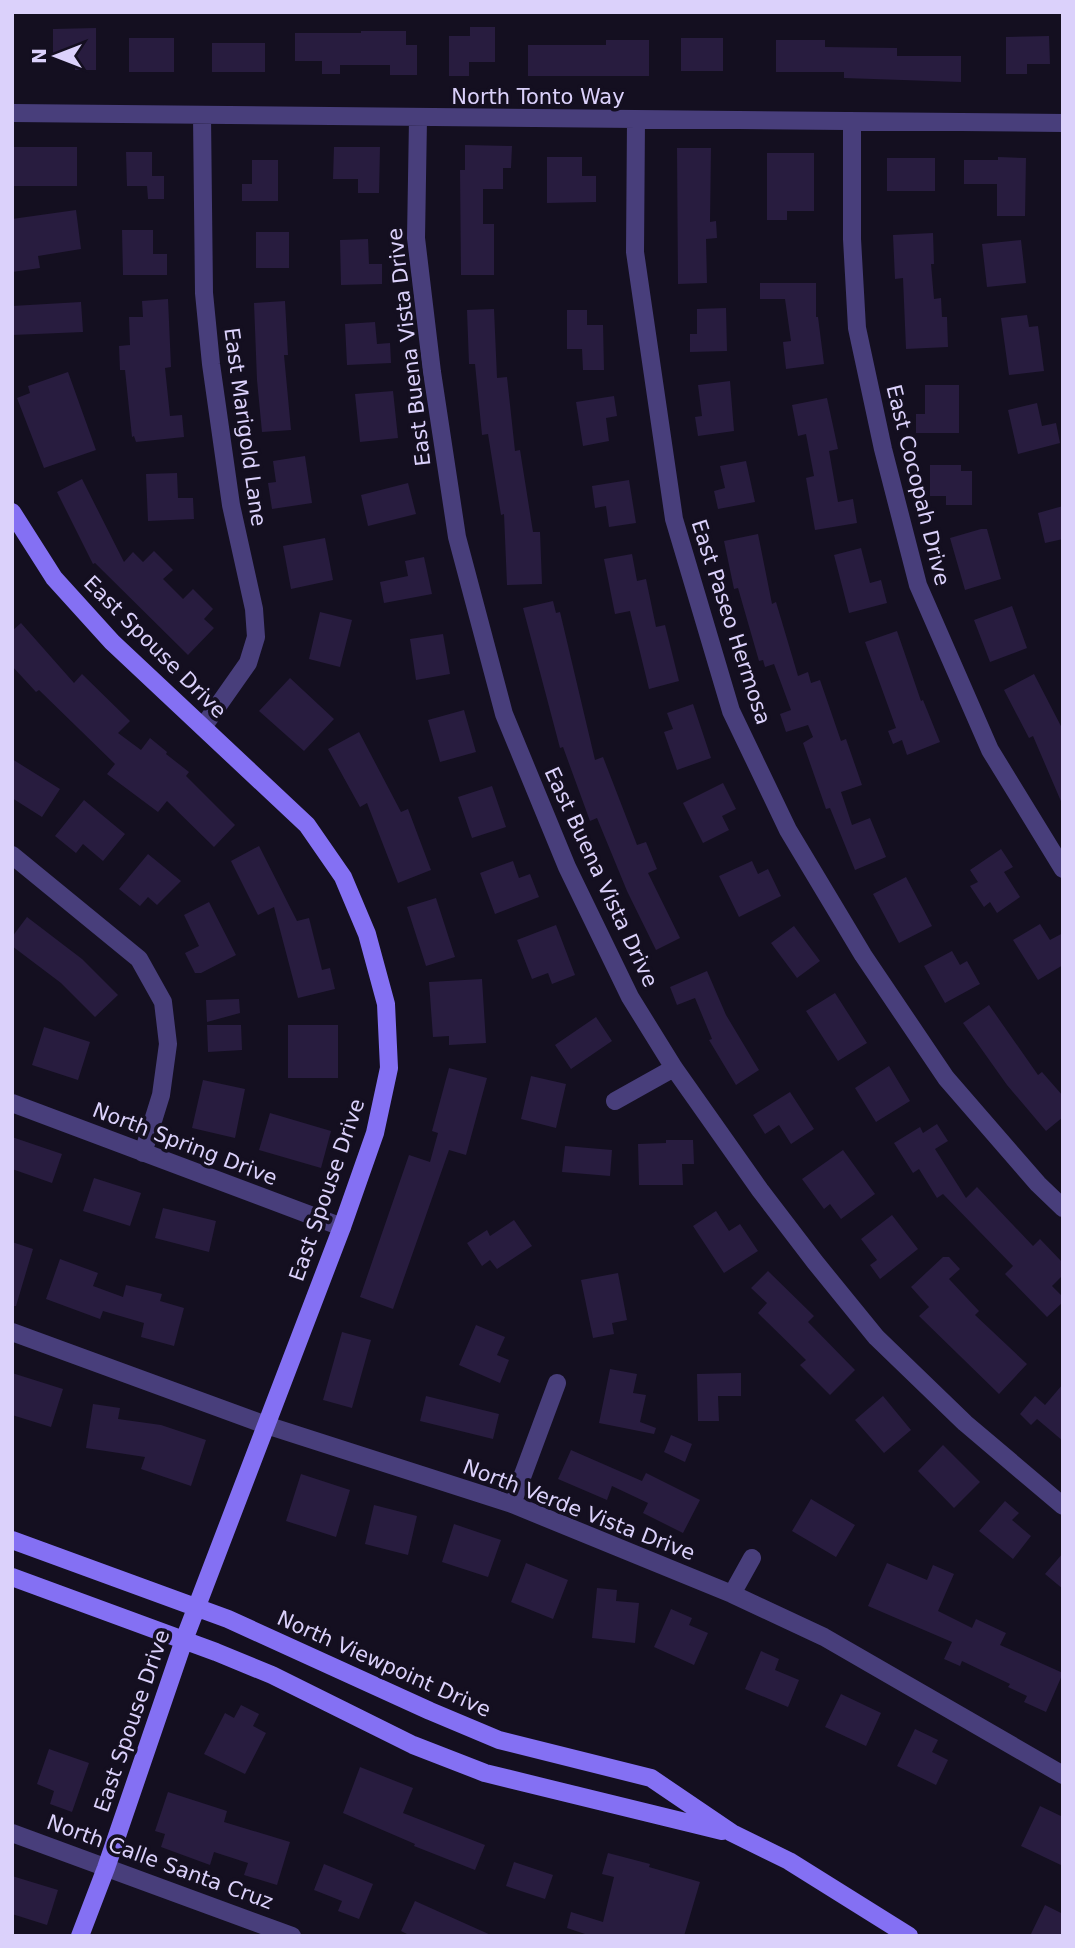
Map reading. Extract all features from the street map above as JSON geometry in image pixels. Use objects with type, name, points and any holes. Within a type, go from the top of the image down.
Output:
[{"type":"main road","name":"East Spouse Drive","points":[[12,512],[62,587],[112,642],[307,825],[342,877],[370,946],[386,1004],[389,1068],[375,1133],[342,1227],[184,1640],[80,1936]]},
{"type":"main road","name":"North Viewpoint Drive","points":[[12,1540],[197,1606],[499,1740],[651,1778],[732,1833],[789,1861],[909,1936]]},
{"type":"main road","name":"North Viewpoint Drive","points":[[12,1577],[272,1675],[413,1745],[485,1773],[732,1833]]},
{"type":"street","name":"North Tonto Way","points":[[12,113],[1063,124]]},
{"type":"street","name":"East Marigold Lane","points":[[202,116],[204,293],[209,352],[231,505],[254,609],[256,637],[248,663],[203,727]]},
{"type":"street","name":"East Buena Vista Drive","points":[[418,119],[416,238],[432,372],[457,537],[504,715],[567,867],[630,998],[674,1068],[768,1200],[876,1337],[965,1423],[1063,1506]]},
{"type":"street","name":"East Paseo Hermosa","points":[[636,120],[635,252],[674,519],[731,711],[788,830],[863,955],[946,1078],[1038,1184],[1063,1208]]},
{"type":"street","name":"East Cocopah Drive","points":[[852,121],[852,239],[857,328],[883,449],[918,585],[990,750],[1063,869]]},
{"type":"street","points":[[12,855],[139,959],[163,1002],[168,1044],[161,1095],[143,1153]]},
{"type":"street","points":[[615,1101],[674,1068]]},
{"type":"street","name":"North Spring Drive","points":[[12,1103],[342,1227]]},
{"type":"street","name":"North Verde Vista Drive","points":[[12,1332],[266,1425],[512,1504],[732,1594],[824,1637],[1063,1774]]},
{"type":"street","points":[[512,1504],[557,1383]]},
{"type":"street","points":[[732,1594],[752,1558]]},
{"type":"street","name":"North Calle Santa Cruz","points":[[12,1833],[292,1936]]},
{"type":"building","points":[[470,27],[495,27],[495,62],[469,62],[469,76],[449,76],[449,36],[470,36]]},
{"type":"building","points":[[96,28],[96,70],[75,70],[75,57],[53,57],[53,29]]},
{"type":"building","points":[[406,31],[406,45],[417,45],[417,75],[390,75],[390,65],[340,65],[340,74],[322,74],[322,61],[295,61],[295,33]]},
{"type":"building","points":[[1049,36],[1050,64],[1027,64],[1027,74],[1006,74],[1006,37]]},
{"type":"building","points":[[129,38],[174,38],[174,72],[129,72]]},
{"type":"building","points":[[681,38],[723,38],[723,71],[681,71]]},
{"type":"building","points":[[606,40],[649,40],[649,76],[528,76],[528,45],[606,45]]},
{"type":"building","points":[[776,40],[825,40],[825,47],[897,48],[897,56],[961,56],[961,82],[844,78],[844,72],[776,72]]},
{"type":"building","points":[[212,43],[265,43],[265,72],[212,72]]},
{"type":"building","points":[[465,145],[512,146],[511,168],[503,168],[503,189],[483,189],[483,224],[494,224],[494,275],[461,275],[460,170],[465,170]]},
{"type":"building","points":[[12,147],[77,147],[77,186],[12,186]]},
{"type":"building","points":[[334,147],[380,147],[379,193],[358,193],[358,179],[333,179]]},
{"type":"building","points":[[677,148],[711,148],[710,222],[716,221],[717,238],[706,239],[707,283],[678,284]]},
{"type":"building","points":[[126,152],[152,152],[152,176],[164,176],[164,199],[148,199],[147,186],[127,186]]},
{"type":"building","points":[[767,153],[814,153],[814,211],[787,211],[787,220],[767,220]]},
{"type":"building","points":[[547,157],[582,157],[582,176],[596,176],[596,202],[547,203]]},
{"type":"building","points":[[998,157],[1026,158],[1025,216],[997,216],[997,184],[964,184],[964,160],[998,160]]},
{"type":"building","points":[[887,158],[935,158],[935,191],[887,191]]},
{"type":"building","points":[[252,160],[278,160],[278,201],[242,201],[242,184],[252,184]]},
{"type":"building","points":[[76,210],[81,249],[38,256],[40,268],[12,272],[12,219]]},
{"type":"building","points":[[122,230],[153,230],[153,254],[167,254],[167,275],[123,275]]},
{"type":"building","points":[[256,232],[289,232],[289,268],[256,268]]},
{"type":"building","points":[[933,233],[934,264],[931,264],[934,299],[941,298],[942,317],[947,317],[948,347],[906,349],[903,278],[895,279],[893,235]]},
{"type":"building","points":[[368,239],[369,264],[382,264],[382,284],[341,285],[340,240]]},
{"type":"building","points":[[1021,240],[1026,283],[987,287],[982,244]]},
{"type":"building","points":[[760,283],[816,283],[816,317],[824,364],[786,369],[783,342],[791,341],[785,299],[760,299]]},
{"type":"building","points":[[168,299],[171,367],[165,368],[170,416],[182,415],[184,437],[136,442],[134,436],[132,437],[125,370],[120,370],[119,346],[130,345],[129,317],[143,317],[142,301]]},
{"type":"building","points":[[285,301],[288,355],[284,355],[291,430],[262,432],[254,303]]},
{"type":"building","points":[[81,302],[83,332],[12,335],[12,306]]},
{"type":"building","points":[[726,308],[727,351],[690,352],[690,334],[697,334],[697,309]]},
{"type":"building","points":[[494,309],[497,378],[507,377],[515,451],[520,450],[533,532],[540,532],[542,584],[507,585],[504,514],[501,515],[488,434],[482,435],[475,364],[469,364],[467,310]]},
{"type":"building","points":[[567,310],[587,310],[587,325],[603,325],[604,370],[583,370],[582,349],[567,349]]},
{"type":"building","points":[[1027,315],[1029,327],[1038,326],[1044,371],[1009,375],[1001,318]]},
{"type":"building","points":[[375,322],[377,344],[390,343],[391,363],[347,365],[345,324]]},
{"type":"building","points":[[68,372],[96,450],[44,468],[17,398],[30,393],[28,386]]},
{"type":"building","points":[[730,381],[734,431],[698,436],[695,417],[702,416],[698,385]]},
{"type":"building","points":[[925,385],[959,385],[959,433],[916,433],[916,414],[925,414]]},
{"type":"building","points":[[393,391],[398,438],[360,442],[355,394]]},
{"type":"building","points":[[614,396],[617,416],[606,418],[609,441],[583,446],[576,402]]},
{"type":"building","points":[[827,398],[838,449],[829,451],[838,502],[853,499],[857,523],[815,530],[806,478],[814,476],[806,434],[798,436],[792,405]]},
{"type":"building","points":[[1037,403],[1042,426],[1056,423],[1060,443],[1018,454],[1008,410]]},
{"type":"building","points":[[305,456],[312,503],[272,509],[268,483],[276,482],[273,461]]},
{"type":"building","points":[[746,461],[755,502],[718,509],[714,491],[725,488],[720,466]]},
{"type":"building","points":[[930,465],[961,465],[961,471],[972,471],[972,505],[946,505],[946,496],[930,496]]},
{"type":"building","points":[[177,473],[178,498],[193,498],[194,519],[148,521],[146,474]]},
{"type":"building","points":[[82,479],[124,562],[133,552],[143,562],[154,551],[173,570],[163,579],[183,599],[193,589],[213,609],[204,619],[214,628],[188,655],[95,563],[93,564],[57,492]]},
{"type":"building","points":[[629,480],[636,523],[609,527],[606,506],[595,508],[592,486]]},
{"type":"building","points":[[408,483],[416,514],[368,526],[361,495]]},
{"type":"building","points":[[1063,506],[1063,539],[1045,543],[1038,513]]},
{"type":"building","points":[[987,529],[1001,579],[965,590],[950,538]]},
{"type":"building","points":[[758,534],[772,604],[776,602],[798,676],[808,672],[811,683],[820,680],[841,741],[846,739],[862,785],[841,792],[852,825],[870,818],[886,857],[855,870],[830,808],[826,809],[803,743],[813,737],[808,725],[786,732],[780,714],[791,710],[774,664],[765,667],[763,660],[759,661],[738,588],[734,589],[724,541]]},
{"type":"building","points":[[325,538],[333,580],[291,589],[283,546]]},
{"type":"building","points":[[861,548],[870,583],[881,580],[887,603],[849,613],[834,555]]},
{"type":"building","points":[[632,554],[637,581],[646,579],[656,627],[665,625],[679,681],[649,689],[630,611],[615,614],[604,559]]},
{"type":"building","points":[[424,557],[432,594],[384,603],[380,582],[408,576],[405,561]]},
{"type":"building","points":[[553,601],[556,613],[560,612],[595,760],[603,757],[637,845],[646,842],[657,869],[648,873],[680,938],[656,950],[627,891],[597,818],[590,821],[563,747],[560,748],[523,608]]},
{"type":"building","points":[[1012,606],[1027,648],[990,662],[974,620]]},
{"type":"building","points":[[320,612],[352,620],[340,667],[309,659]]},
{"type":"building","points":[[21,623],[74,683],[82,674],[130,721],[118,733],[141,750],[150,738],[189,772],[186,776],[235,825],[214,847],[167,801],[158,812],[107,774],[115,764],[39,690],[36,692],[12,666],[12,631]]},
{"type":"building","points":[[897,631],[921,701],[923,700],[940,742],[907,755],[902,740],[893,744],[888,731],[896,728],[865,642]]},
{"type":"building","points":[[443,634],[450,674],[416,680],[410,639]]},
{"type":"building","points":[[1034,674],[1063,730],[1063,806],[1033,736],[1029,738],[1004,690]]},
{"type":"building","points":[[290,678],[334,719],[304,751],[259,711]]},
{"type":"building","points":[[693,704],[711,758],[677,770],[664,732],[673,729],[667,713]]},
{"type":"building","points":[[464,710],[476,752],[440,762],[428,720]]},
{"type":"building","points":[[359,732],[401,812],[408,809],[431,870],[398,883],[367,803],[360,807],[328,749]]},
{"type":"building","points":[[12,759],[60,789],[42,817],[12,798]]},
{"type":"building","points":[[723,783],[736,809],[722,816],[729,830],[703,843],[683,803]]},
{"type":"building","points":[[492,786],[506,827],[472,838],[458,797]]},
{"type":"building","points":[[84,800],[125,834],[103,861],[83,844],[76,853],[55,836]]},
{"type":"building","points":[[259,846],[297,921],[309,918],[322,970],[330,968],[335,989],[298,998],[274,907],[258,915],[231,861]]},
{"type":"building","points":[[1001,849],[1013,867],[1004,872],[1020,897],[997,913],[990,902],[984,907],[970,886],[978,882],[970,870]]},
{"type":"building","points":[[148,854],[181,881],[157,905],[148,897],[140,906],[119,889]]},
{"type":"building","points":[[513,861],[519,878],[530,874],[539,897],[495,914],[480,873]]},
{"type":"building","points":[[752,861],[758,874],[768,869],[781,896],[739,917],[719,876]]},
{"type":"building","points":[[906,877],[932,926],[899,943],[873,894]]},
{"type":"building","points":[[436,898],[455,957],[426,966],[407,907]]},
{"type":"building","points":[[209,902],[236,955],[201,973],[195,973],[185,953],[199,946],[184,915]]},
{"type":"building","points":[[27,917],[82,959],[118,995],[95,1017],[61,983],[12,946],[12,937]]},
{"type":"building","points":[[1040,924],[1050,940],[1063,933],[1063,965],[1038,980],[1013,940]]},
{"type":"building","points":[[556,925],[575,975],[552,984],[548,973],[532,979],[517,940]]},
{"type":"building","points":[[794,926],[820,961],[797,978],[771,943]]},
{"type":"building","points":[[952,951],[960,965],[967,961],[980,984],[945,1003],[924,966]]},
{"type":"building","points":[[707,971],[726,1015],[759,1070],[736,1085],[709,1040],[712,1039],[695,998],[677,1005],[670,987]]},
{"type":"building","points":[[482,979],[486,1043],[449,1045],[449,1036],[433,1037],[429,982]]},
{"type":"building","points":[[835,993],[867,1043],[838,1061],[806,1011]]},
{"type":"building","points":[[239,999],[240,1013],[207,1022],[206,1000]]},
{"type":"building","points":[[989,1005],[1038,1075],[1042,1072],[1063,1096],[1063,1117],[1046,1131],[1007,1085],[963,1023]]},
{"type":"building","points":[[596,1017],[612,1041],[571,1069],[555,1045]]},
{"type":"building","points":[[207,1025],[241,1025],[242,1050],[208,1052]]},
{"type":"building","points":[[288,1025],[338,1025],[338,1078],[288,1078]]},
{"type":"building","points":[[44,1027],[90,1042],[78,1080],[32,1065]]},
{"type":"building","points":[[889,1066],[910,1101],[876,1122],[855,1088]]},
{"type":"building","points":[[449,1068],[487,1078],[466,1155],[449,1150],[393,1309],[360,1297],[409,1155],[430,1162],[438,1133],[432,1131]]},
{"type":"building","points":[[531,1076],[566,1084],[556,1128],[521,1119]]},
{"type":"building","points":[[203,1080],[245,1089],[235,1138],[192,1128]]},
{"type":"building","points":[[790,1092],[814,1129],[791,1144],[779,1125],[765,1134],[753,1115]]},
{"type":"building","points":[[270,1113],[331,1131],[321,1168],[259,1150]]},
{"type":"building","points":[[937,1124],[948,1141],[935,1149],[966,1198],[977,1187],[1033,1246],[1040,1239],[1063,1263],[1063,1275],[1052,1286],[1063,1297],[1063,1302],[1047,1317],[1005,1274],[1013,1266],[943,1194],[937,1198],[919,1169],[913,1173],[894,1143],[920,1127],[923,1133]]},
{"type":"building","points":[[12,1137],[62,1154],[52,1183],[12,1169]]},
{"type":"building","points":[[666,1140],[693,1140],[694,1164],[682,1164],[683,1185],[639,1185],[638,1144],[666,1143]]},
{"type":"building","points":[[565,1146],[612,1150],[610,1176],[562,1172]]},
{"type":"building","points":[[843,1150],[875,1194],[841,1219],[830,1204],[824,1209],[802,1179]]},
{"type":"building","points":[[94,1178],[141,1193],[130,1226],[83,1211]]},
{"type":"building","points":[[163,1208],[216,1221],[209,1252],[155,1238]]},
{"type":"building","points":[[716,1211],[729,1231],[740,1224],[758,1251],[724,1273],[693,1226]]},
{"type":"building","points":[[892,1215],[918,1249],[880,1279],[870,1265],[877,1260],[861,1239]]},
{"type":"building","points":[[514,1220],[532,1246],[497,1269],[490,1260],[482,1266],[467,1243],[487,1230],[490,1236]]},
{"type":"building","points":[[12,1242],[33,1249],[16,1306],[12,1306]]},
{"type":"building","points":[[943,1257],[949,1257],[960,1269],[949,1279],[979,1311],[975,1315],[1027,1364],[999,1394],[919,1316],[929,1307],[911,1287]]},
{"type":"building","points":[[60,1259],[98,1273],[93,1286],[123,1297],[126,1285],[162,1294],[160,1301],[184,1308],[174,1346],[141,1337],[144,1323],[103,1311],[100,1319],[46,1299]]},
{"type":"building","points":[[768,1271],[814,1316],[808,1322],[855,1370],[830,1395],[800,1365],[806,1360],[758,1313],[767,1303],[751,1288]]},
{"type":"building","points":[[618,1273],[627,1320],[612,1323],[614,1334],[593,1338],[581,1280]]},
{"type":"building","points":[[476,1325],[505,1337],[497,1355],[509,1360],[500,1383],[459,1365]]},
{"type":"building","points":[[342,1332],[371,1340],[352,1408],[323,1400]]},
{"type":"building","points":[[610,1369],[637,1374],[633,1393],[646,1395],[640,1422],[656,1428],[654,1434],[599,1423]]},
{"type":"building","points":[[12,1373],[63,1389],[51,1427],[12,1415]]},
{"type":"building","points":[[741,1373],[741,1396],[718,1396],[719,1421],[698,1421],[697,1374]]},
{"type":"building","points":[[1063,1384],[1063,1441],[1037,1419],[1031,1425],[1020,1414],[1035,1396],[1045,1405]]},
{"type":"building","points":[[426,1396],[499,1414],[493,1439],[420,1421]]},
{"type":"building","points":[[883,1396],[911,1430],[884,1453],[855,1420]]},
{"type":"building","points":[[93,1404],[120,1408],[118,1419],[161,1425],[206,1440],[191,1486],[141,1469],[145,1457],[86,1448]]},
{"type":"building","points":[[671,1435],[692,1444],[685,1462],[664,1452]]},
{"type":"building","points":[[943,1445],[980,1482],[954,1508],[918,1471]]},
{"type":"building","points":[[571,1450],[642,1481],[646,1473],[700,1500],[683,1533],[643,1513],[648,1503],[612,1486],[607,1500],[558,1479]]},
{"type":"building","points":[[301,1474],[350,1490],[336,1537],[286,1521]]},
{"type":"building","points":[[811,1499],[855,1525],[836,1557],[792,1531]]},
{"type":"building","points":[[1005,1501],[1019,1513],[1012,1520],[1031,1536],[1013,1559],[979,1531]]},
{"type":"building","points":[[374,1505],[417,1516],[408,1555],[365,1544]]},
{"type":"building","points":[[454,1524],[501,1540],[488,1577],[442,1562]]},
{"type":"building","points":[[1063,1553],[1063,1589],[1045,1574]]},
{"type":"building","points":[[526,1563],[568,1580],[553,1619],[511,1602]]},
{"type":"building","points":[[887,1563],[927,1580],[933,1565],[954,1574],[938,1611],[972,1628],[976,1619],[1006,1633],[1000,1645],[1063,1673],[1046,1712],[1024,1702],[1027,1696],[1008,1687],[1010,1684],[962,1661],[960,1666],[944,1659],[952,1642],[868,1606]]},
{"type":"building","points":[[597,1588],[617,1590],[616,1601],[639,1603],[635,1643],[592,1638]]},
{"type":"building","points":[[671,1609],[692,1618],[689,1625],[708,1633],[694,1665],[654,1647]]},
{"type":"building","points":[[761,1651],[779,1659],[775,1670],[799,1680],[788,1707],[745,1689]]},
{"type":"building","points":[[841,1694],[881,1713],[866,1746],[825,1727]]},
{"type":"building","points":[[241,1705],[259,1714],[253,1726],[266,1733],[245,1774],[204,1754],[225,1713],[234,1718]]},
{"type":"building","points":[[915,1729],[938,1740],[932,1752],[948,1760],[936,1785],[897,1766]]},
{"type":"building","points":[[49,1749],[89,1763],[72,1812],[50,1804],[54,1791],[37,1784]]},
{"type":"building","points":[[360,1767],[413,1788],[403,1813],[485,1845],[475,1870],[414,1846],[415,1844],[343,1813]]},
{"type":"building","points":[[168,1792],[227,1811],[224,1822],[290,1842],[277,1885],[244,1875],[248,1863],[214,1852],[210,1865],[161,1847],[165,1834],[155,1831]]},
{"type":"building","points":[[1040,1806],[1063,1817],[1063,1866],[1021,1846]]},
{"type":"building","points":[[608,1853],[650,1864],[649,1867],[700,1882],[684,1936],[591,1936],[567,1928],[571,1912],[603,1922],[614,1877],[602,1874]]},
{"type":"building","points":[[514,1862],[553,1875],[545,1899],[506,1886]]},
{"type":"building","points":[[324,1864],[373,1884],[359,1919],[338,1911],[342,1901],[314,1890]]},
{"type":"building","points":[[12,1876],[58,1890],[47,1925],[12,1914]]},
{"type":"building","points":[[415,1901],[493,1936],[411,1936],[401,1931]]},
{"type":"building","points":[[1045,1905],[1063,1914],[1063,1936],[1030,1936]]}]
